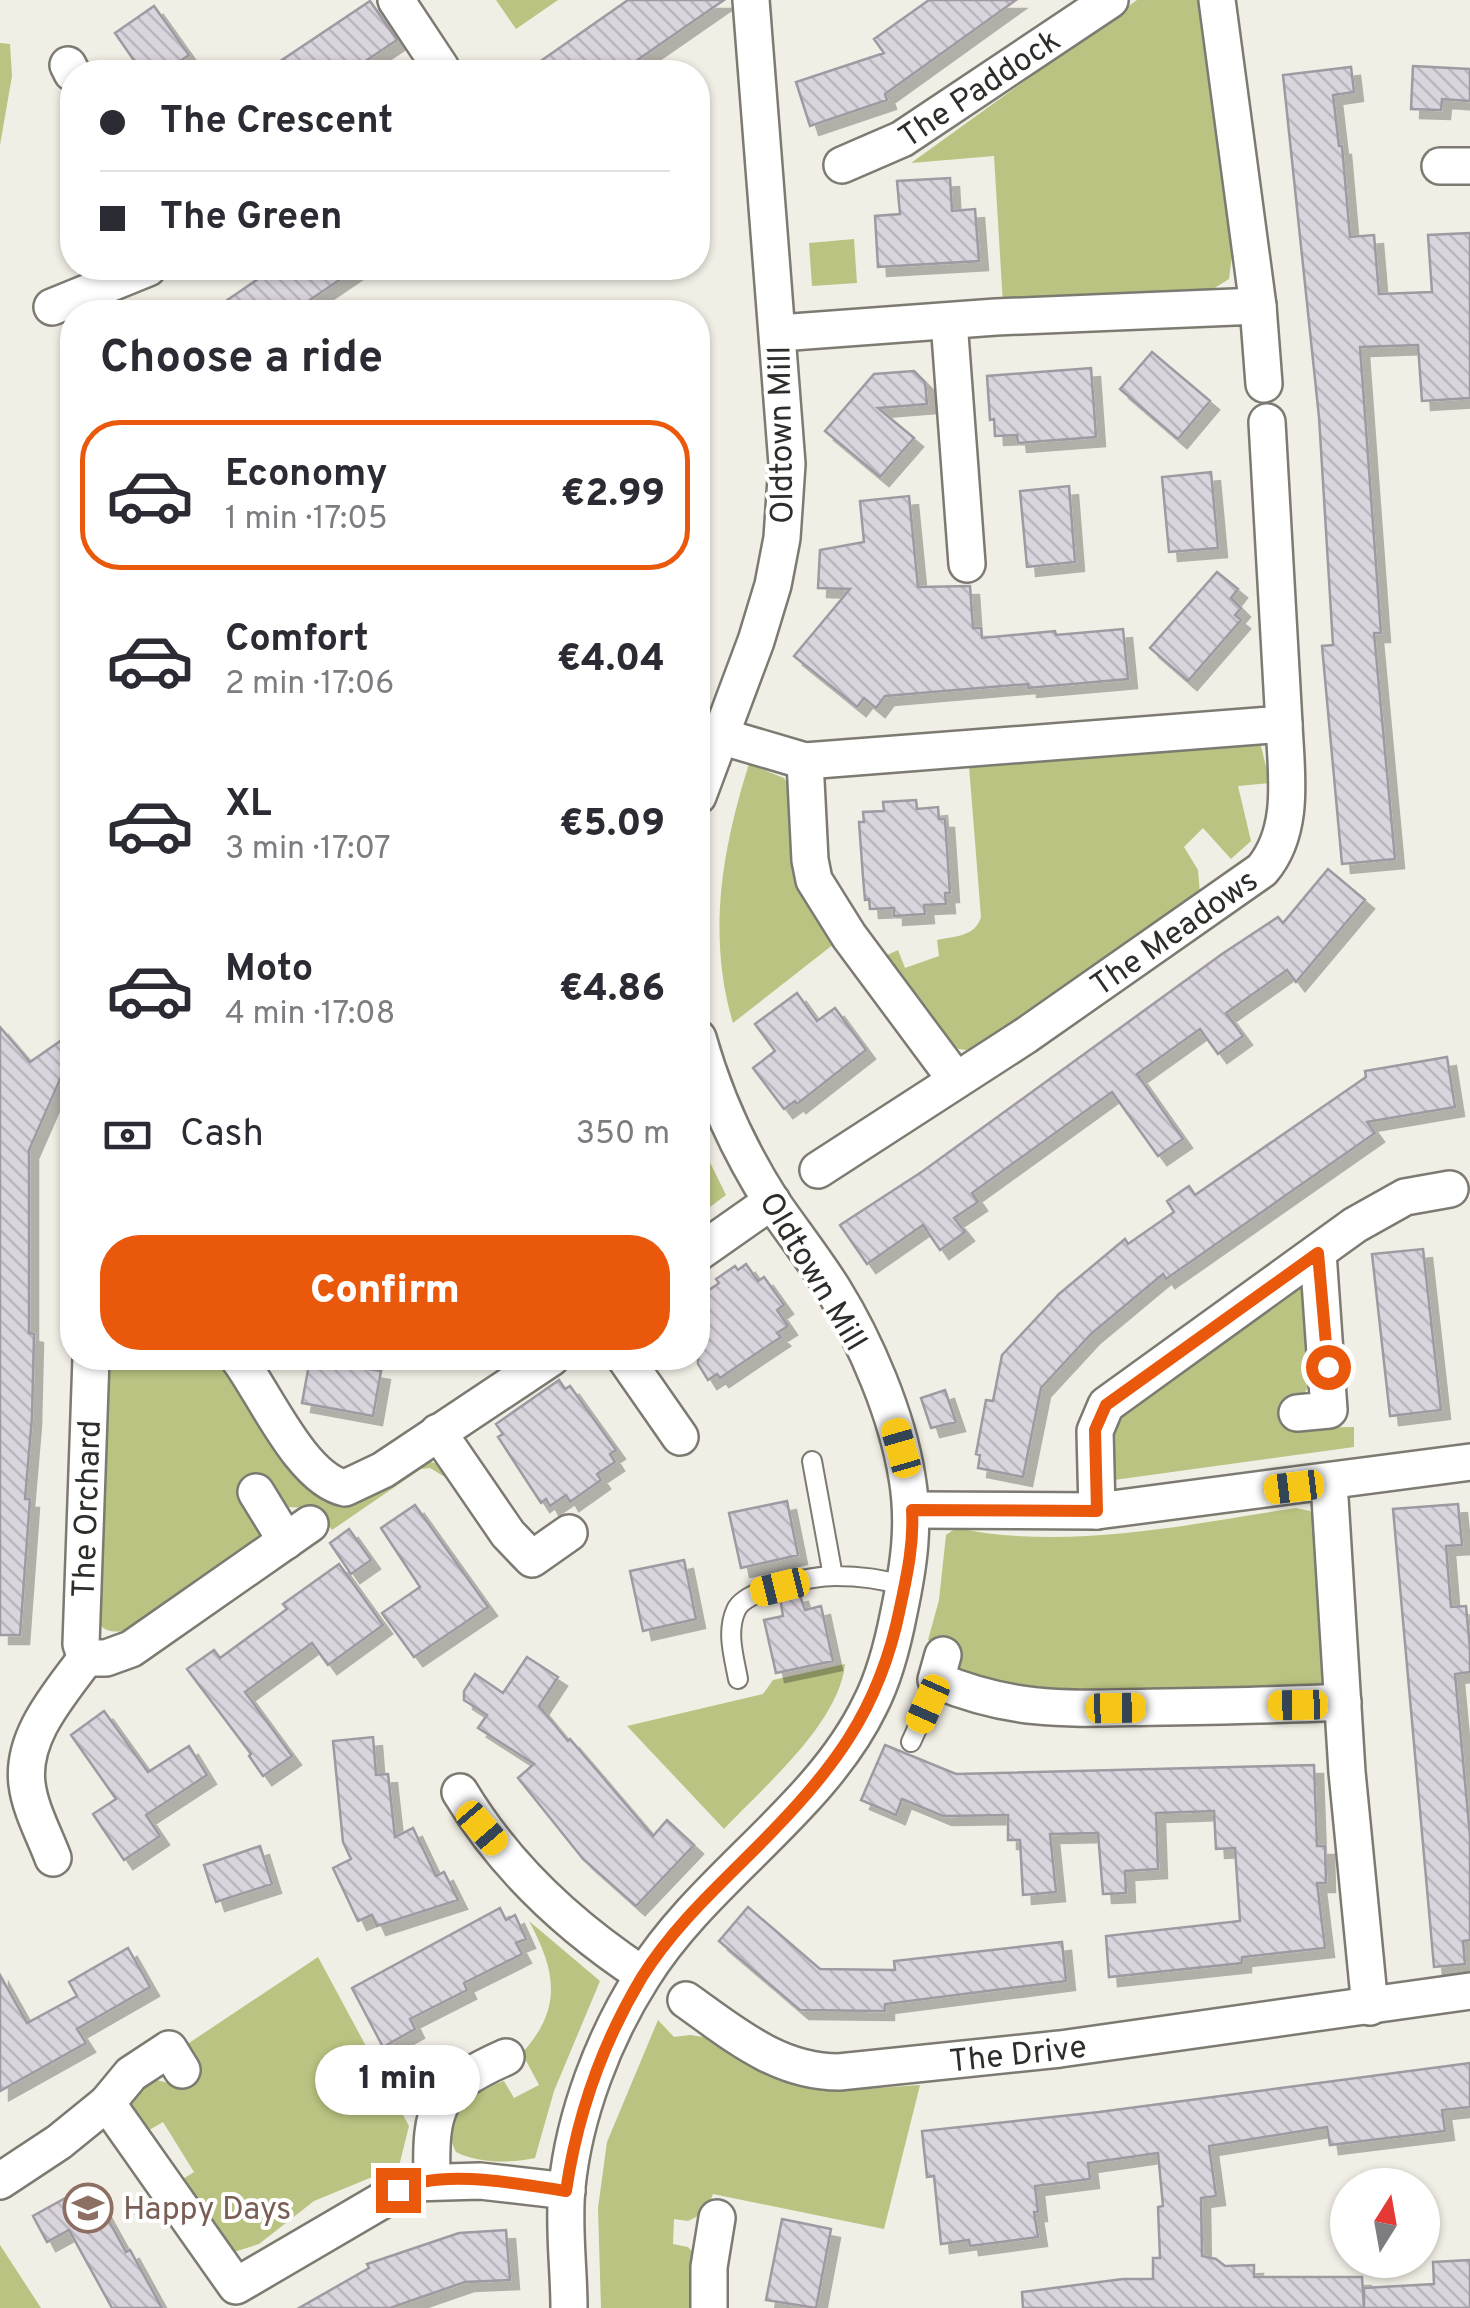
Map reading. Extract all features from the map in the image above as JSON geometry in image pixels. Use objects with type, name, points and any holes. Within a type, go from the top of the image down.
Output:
[{"type":"street","points":[[396,0],[433,60]]},
{"type":"street","name":"Oldtown Mill","points":[[710,763],[756,641],[782,538],[787,464],[751,0]]},
{"type":"street","name":"The Paddock","points":[[842,165],[902,139],[1110,0]]},
{"type":"street","points":[[1217,0],[1258,306],[1264,384]]},
{"type":"street","points":[[71,300],[119,280]]},
{"type":"street","points":[[52,308],[60,305]]},
{"type":"street","points":[[779,333],[1258,306]]},
{"type":"street","points":[[948,321],[967,564]]},
{"type":"street","name":"The Meadows","points":[[818,1170],[1025,1036],[1262,870],[1273,857],[1286,815],[1267,422]]},
{"type":"street","points":[[720,736],[806,761],[1284,724]]},
{"type":"street","points":[[806,761],[814,880],[849,936],[956,1080]]},
{"type":"street","name":"Oldtown Mill","points":[[569,2308],[566,2191],[599,2064],[643,1975],[708,1895],[786,1816],[862,1720],[882,1678],[912,1541],[912,1510],[901,1448],[868,1360],[831,1286],[772,1200],[718,1097],[710,1073]]},
{"type":"street","points":[[1097,1511],[1095,1430],[1106,1405],[1355,1225],[1405,1197],[1450,1189]]},
{"type":"street","points":[[710,1244],[772,1200]]},
{"type":"street","points":[[1297,1414],[1329,1410],[1318,1253]]},
{"type":"street","name":"The Orchard","points":[[86,1658],[81,1644],[91,1370]]},
{"type":"street","points":[[246,1370],[303,1455],[322,1477],[336,1486],[354,1486],[368,1478],[533,1370]]},
{"type":"street","points":[[633,1370],[680,1437]]},
{"type":"street","points":[[438,1432],[508,1534],[532,1560],[569,1533]]},
{"type":"street","points":[[912,1510],[1097,1511],[1470,1462]]},
{"type":"street","points":[[1329,1482],[1343,1702],[1370,2006]]},
{"type":"street","points":[[53,1858],[26,1782],[29,1754],[52,1705],[86,1658],[106,1658],[131,1649],[298,1533],[256,1492]]},
{"type":"street","points":[[939,1668],[988,1700],[1044,1709],[1343,1702]]},
{"type":"street","points":[[460,1792],[482,1828],[544,1898],[643,1975]]},
{"type":"street","name":"The Drive","points":[[686,2000],[769,2056],[824,2072],[942,2063],[1470,1990]]},
{"type":"street","points":[[4,2193],[107,2103],[131,2074],[169,2049],[182,2070]]},
{"type":"street","points":[[432,2180],[432,2127],[442,2101],[468,2076],[506,2057]]},
{"type":"street","points":[[107,2103],[242,2297],[412,2183],[480,2182],[566,2191]]},
{"type":"street","points":[[704,2233],[709,2308]]},
{"type":"lane","points":[[812,1461],[833,1576]]},
{"type":"lane","points":[[738,1680],[731,1641],[732,1621],[737,1606],[747,1595],[833,1576],[878,1579],[905,1586]]},
{"type":"lane","points":[[911,1742],[932,1696],[939,1668]]},
{"type":"green space","points":[[496,0],[558,0],[516,29]]},
{"type":"green space","points":[[1137,0],[1204,0],[1232,255],[1229,279],[1213,289],[1003,304],[994,156],[911,163]]},
{"type":"green space","points":[[0,43],[10,44],[12,76],[0,145]]},
{"type":"green space","points":[[854,239],[857,283],[812,286],[809,243]]},
{"type":"green space","points":[[1260,742],[1270,783],[1238,786],[1251,841],[1231,859],[1203,828],[1184,847],[1198,870],[1200,894],[981,1047],[953,1048],[885,956],[898,950],[905,968],[939,956],[937,940],[964,934],[978,924],[981,917],[969,766]]},
{"type":"green space","points":[[749,764],[784,778],[791,788],[839,940],[733,1023],[721,958],[721,893],[731,828]]},
{"type":"green space","points":[[710,1162],[726,1195],[710,1207]]},
{"type":"green space","points":[[1292,1286],[1303,1287],[1314,1373],[1304,1395],[1288,1399],[1291,1428],[1354,1427],[1354,1447],[1114,1480],[1106,1450],[1123,1408]]},
{"type":"green space","points":[[108,1370],[231,1370],[325,1496],[425,1461],[448,1473],[445,1477],[430,1468],[421,1469],[332,1530],[316,1508],[286,1507],[266,1478],[237,1498],[267,1541],[127,1631],[115,1632],[98,1623]]},
{"type":"green space","points":[[1296,1508],[1310,1511],[1318,1525],[1327,1680],[1319,1687],[1058,1697],[962,1676],[955,1665],[957,1648],[928,1640],[939,1600],[946,1535],[956,1528],[1040,1537],[1083,1536],[1169,1528]]},
{"type":"green space","points":[[845,1664],[840,1687],[814,1732],[724,1829],[627,1726],[763,1694],[773,1680]]},
{"type":"green space","points":[[529,1921],[600,1981],[554,2091],[535,2158],[475,2159],[456,2152],[451,2136],[452,2122],[466,2094],[504,2081],[514,2098],[539,2085],[522,2053],[544,2020],[551,1989],[545,1956]]},
{"type":"green space","points":[[318,1957],[409,2126],[399,2166],[314,2201],[259,2244],[234,2252],[210,2237],[175,2184],[194,2172],[163,2122],[144,2133],[128,2101],[148,2078],[181,2086],[200,2072],[186,2045]]},
{"type":"green space","points":[[658,2020],[674,2037],[704,2037],[756,2067],[815,2089],[920,2085],[884,2229],[713,2194],[706,2212],[688,2221],[674,2219],[673,2244],[688,2247],[695,2255],[696,2308],[601,2308],[598,2208],[607,2142]]},
{"type":"green space","points":[[0,2245],[41,2308],[0,2308]]},
{"type":"building","points":[[628,0],[724,0],[637,60],[542,60]]},
{"type":"building","points":[[929,0],[1016,0],[885,94],[887,100],[810,126],[796,82],[884,53],[874,39]]},
{"type":"building","points":[[370,1],[397,40],[367,60],[282,60]]},
{"type":"building","points":[[154,6],[189,55],[182,60],[134,60],[115,33]]},
{"type":"building","points":[[1413,66],[1470,69],[1470,101],[1442,99],[1441,110],[1411,109]]},
{"type":"building","points":[[1351,67],[1354,92],[1333,95],[1350,237],[1374,235],[1379,294],[1432,292],[1428,235],[1470,233],[1470,398],[1422,401],[1418,345],[1360,347],[1381,633],[1374,633],[1395,859],[1342,864],[1322,646],[1333,645],[1319,417],[1283,75]]},
{"type":"building","points":[[950,178],[952,211],[975,209],[979,261],[878,267],[875,216],[900,214],[897,181]]},
{"type":"building","points":[[257,280],[339,280],[310,300],[227,300]]},
{"type":"building","points":[[1152,352],[1210,401],[1178,439],[1120,389]]},
{"type":"building","points":[[1091,368],[1096,437],[1018,443],[1017,435],[995,436],[987,376]]},
{"type":"building","points":[[914,371],[925,382],[927,404],[878,408],[914,438],[880,477],[825,431],[874,374]]},
{"type":"building","points":[[1211,472],[1218,548],[1169,552],[1162,477]]},
{"type":"building","points":[[1069,486],[1075,562],[1027,567],[1020,491]]},
{"type":"building","points":[[909,496],[918,587],[970,586],[973,628],[981,628],[982,638],[1123,629],[1128,679],[885,696],[876,708],[864,698],[857,707],[794,656],[850,589],[818,588],[820,550],[864,542],[860,501]]},
{"type":"building","points":[[1217,572],[1238,589],[1231,598],[1241,608],[1235,615],[1241,620],[1188,681],[1150,648]]},
{"type":"building","points":[[916,800],[917,809],[938,807],[939,819],[945,819],[950,893],[945,893],[946,904],[924,905],[925,914],[894,916],[894,908],[870,909],[869,899],[865,900],[859,822],[864,822],[863,812],[884,811],[883,802]]},
{"type":"building","points":[[1328,869],[1365,900],[1296,982],[1287,970],[1226,1013],[1243,1036],[1218,1054],[1200,1029],[1137,1074],[1183,1139],[1158,1156],[1112,1092],[972,1193],[978,1202],[954,1218],[965,1232],[940,1250],[923,1225],[867,1264],[840,1225],[923,1171],[1222,954],[1278,917],[1283,923]]},
{"type":"building","points":[[797,993],[817,1021],[835,1008],[866,1050],[797,1104],[795,1101],[784,1109],[753,1068],[775,1051],[755,1024]]},
{"type":"building","points":[[0,1027],[30,1062],[60,1041],[60,1079],[29,1150],[29,1333],[34,1334],[25,1499],[30,1499],[20,1635],[0,1635]]},
{"type":"building","points":[[1447,1057],[1455,1107],[1367,1122],[1375,1133],[1166,1279],[1163,1274],[1091,1334],[1041,1388],[1023,1477],[978,1468],[980,1455],[976,1454],[986,1400],[993,1401],[1002,1355],[1059,1294],[1125,1239],[1128,1244],[1174,1212],[1167,1201],[1189,1186],[1195,1195],[1366,1077],[1365,1071]]},
{"type":"building","points":[[1423,1249],[1441,1410],[1390,1416],[1372,1254]]},
{"type":"building","points":[[746,1264],[758,1281],[764,1277],[784,1305],[777,1310],[788,1326],[777,1333],[781,1337],[720,1378],[717,1374],[708,1380],[702,1370],[710,1370],[710,1289],[719,1283],[716,1279],[735,1266],[738,1270]]},
{"type":"building","points":[[308,1370],[381,1371],[373,1416],[302,1403]]},
{"type":"building","points":[[559,1380],[565,1389],[570,1386],[616,1450],[610,1454],[615,1462],[597,1474],[601,1480],[570,1502],[566,1495],[550,1506],[546,1499],[541,1503],[498,1437],[503,1434],[496,1424]]},
{"type":"building","points":[[945,1390],[956,1422],[931,1428],[921,1398]]},
{"type":"building","points":[[787,1501],[798,1555],[741,1568],[729,1513]]},
{"type":"building","points":[[1458,1504],[1462,1545],[1446,1546],[1451,1607],[1466,1606],[1470,1649],[1470,1672],[1455,1674],[1470,1836],[1470,1940],[1463,1941],[1465,1964],[1434,1967],[1393,1509]]},
{"type":"building","points":[[415,1505],[488,1607],[414,1657],[382,1613],[420,1587],[381,1528]]},
{"type":"building","points":[[349,1529],[371,1560],[351,1574],[330,1543]]},
{"type":"building","points":[[684,1560],[696,1619],[643,1631],[630,1571]]},
{"type":"building","points":[[339,1564],[383,1625],[328,1665],[312,1643],[245,1692],[292,1756],[263,1776],[187,1669],[214,1650],[220,1658],[287,1609],[283,1604]]},
{"type":"building","points":[[799,1593],[805,1610],[821,1606],[833,1661],[776,1673],[764,1620],[783,1616],[780,1598]]},
{"type":"building","points":[[527,1657],[558,1677],[539,1706],[568,1741],[653,1836],[667,1820],[694,1845],[636,1906],[583,1859],[518,1778],[534,1764],[478,1728],[487,1715],[464,1700],[464,1691],[475,1674],[503,1693]]},
{"type":"building","points":[[104,1711],[148,1772],[189,1746],[207,1775],[146,1815],[160,1836],[124,1860],[93,1814],[116,1799],[71,1735]]},
{"type":"building","points":[[373,1737],[376,1775],[388,1774],[395,1837],[413,1828],[436,1876],[444,1872],[458,1900],[377,1926],[372,1915],[358,1921],[333,1868],[351,1859],[343,1842],[333,1741]]},
{"type":"building","points":[[885,1745],[956,1774],[1314,1765],[1317,1846],[1325,1846],[1326,1883],[1317,1883],[1325,1948],[1242,1957],[1242,1963],[1109,1977],[1106,1936],[1240,1921],[1235,1848],[1216,1849],[1214,1811],[1156,1813],[1158,1869],[1125,1871],[1126,1893],[1103,1894],[1098,1833],[1050,1834],[1056,1892],[1023,1895],[1020,1840],[1008,1840],[1008,1815],[943,1816],[902,1799],[896,1815],[861,1800]]},
{"type":"building","points":[[260,1846],[272,1884],[216,1902],[204,1865]]},
{"type":"building","points":[[748,1907],[820,1969],[895,1970],[894,1961],[1062,1942],[1066,1981],[885,2004],[885,2011],[800,2010],[719,1941]]},
{"type":"building","points":[[500,1908],[506,1920],[515,1915],[526,1939],[516,1943],[522,1954],[464,1983],[467,1990],[410,2019],[415,2029],[383,2047],[352,1988]]},
{"type":"building","points":[[128,1948],[150,1987],[77,2029],[86,2043],[0,2091],[0,1975],[27,2023],[77,1996],[69,1982]]},
{"type":"building","points":[[1470,2063],[1470,2107],[1442,2110],[1445,2131],[1330,2145],[1327,2127],[1209,2146],[1216,2196],[1201,2198],[1202,2256],[1225,2266],[1254,2265],[1254,2277],[1362,2278],[1364,2308],[1023,2308],[1022,2292],[1153,2279],[1153,2258],[1160,2258],[1158,2207],[1163,2206],[1158,2153],[1088,2163],[1090,2179],[1035,2186],[1038,2237],[970,2246],[969,2240],[941,2244],[934,2176],[927,2177],[922,2131]]},
{"type":"building","points":[[89,2185],[162,2308],[112,2308],[69,2230],[47,2242],[33,2216]]},
{"type":"building","points":[[782,2219],[831,2229],[816,2308],[766,2300]]},
{"type":"building","points":[[506,2230],[510,2280],[465,2282],[390,2308],[299,2308],[369,2268],[367,2264],[459,2233]]},
{"type":"building","points":[[1470,2260],[1470,2308],[1364,2308],[1364,2288],[1434,2284],[1434,2278],[1440,2278],[1440,2262]]},
{"type":"place","name":"Happy Days","points":[[88,2208]]},
{"type":"route","points":[[398,2190],[432,2180],[566,2191],[599,2064],[643,1975],[684,1921],[812,1786],[870,1706],[894,1638],[908,1572],[912,1510],[1097,1511],[1095,1430],[1106,1405],[1318,1253],[1328,1367]]}]
